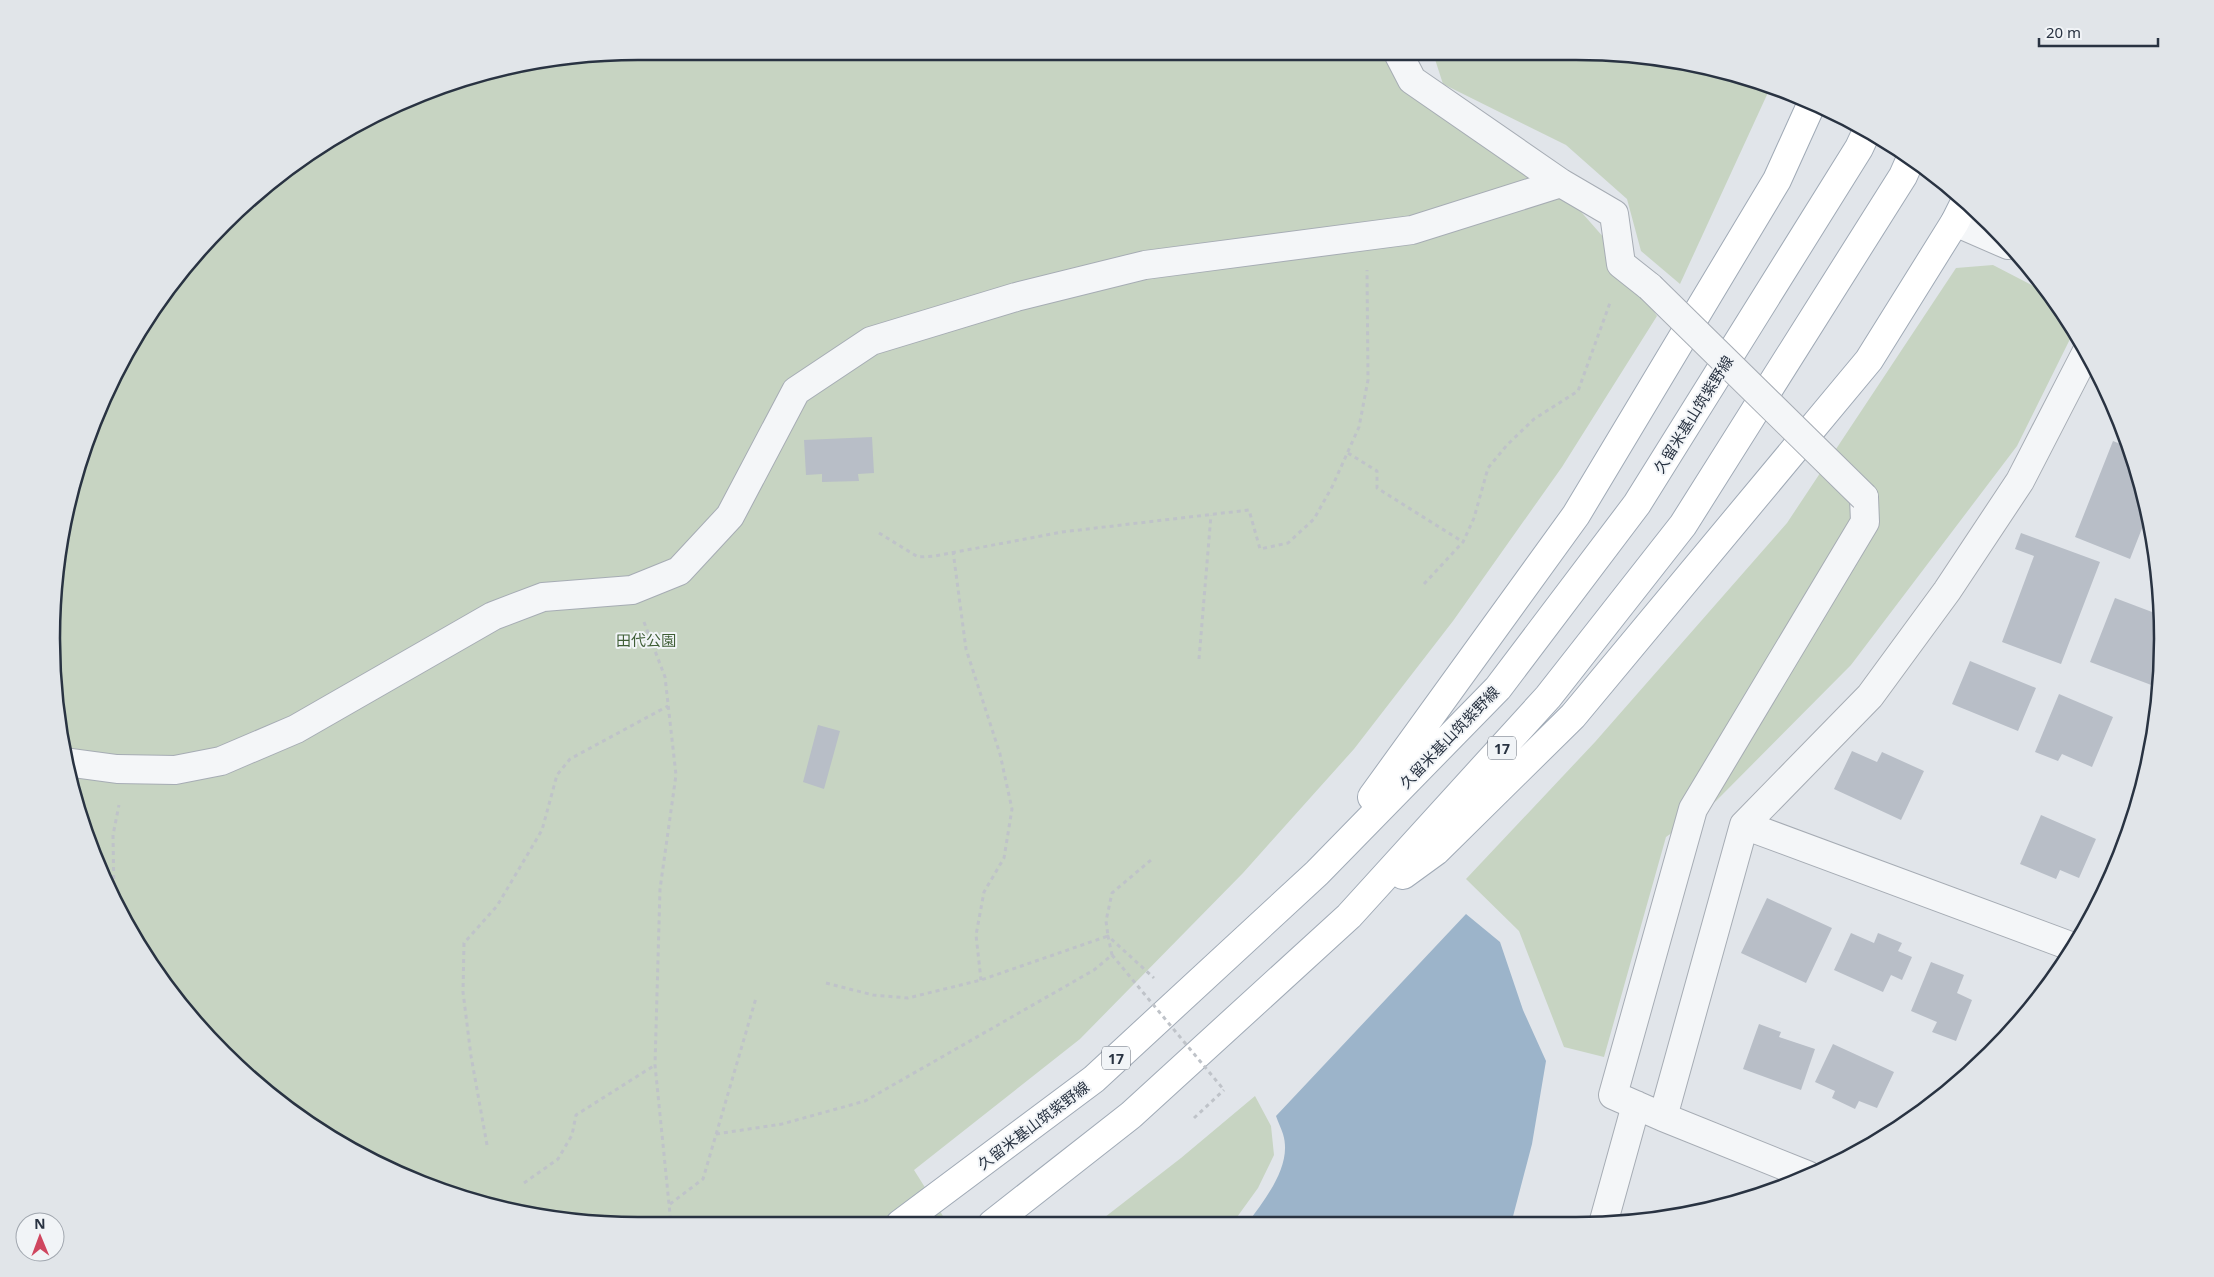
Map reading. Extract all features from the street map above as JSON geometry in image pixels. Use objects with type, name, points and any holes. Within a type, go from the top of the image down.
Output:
[{"type":"main road","points":[[1316,872],[1576,515],[1777,180],[1809,110]]},
{"type":"main road","name":"久留米基山筑紫野線","points":[[909,1217],[1094,1078],[1240,945],[1316,872],[1498,688],[1637,504],[1864,137]]},
{"type":"main road","name":"17","points":[[1001,1217],[1131,1115],[1349,916],[1548,698],[1683,525],[1903,176],[1908,165]]},
{"type":"main road","points":[[1349,916],[1436,851],[1573,716],[1869,360],[1960,212]]},
{"type":"street","points":[[1402,60],[1412,80],[1562,183],[1614,214],[1621,264],[1650,287],[1864,497],[1865,522],[1693,809],[1613,1094],[1663,1117],[1799,1172]]},
{"type":"street","points":[[74,763],[117,769],[175,770],[221,761],[296,728],[493,616],[543,598],[632,590],[679,571],[730,516],[796,391],[871,341],[1016,297],[1145,265],[1265,248],[1366,238],[1412,230],[1562,183]]},
{"type":"street","points":[[1960,212],[1985,229]]},
{"type":"street","points":[[1663,1117],[1744,825],[1870,696],[1947,591],[2020,481],[2082,361]]},
{"type":"street","points":[[1744,825],[2066,944]]},
{"type":"street","points":[[1605,1216],[1636,1105]]},
{"type":"path","points":[[878,533],[918,557],[935,556],[953,551],[1062,532],[1249,510],[1260,549],[1288,543],[1314,519],[1332,487],[1359,427],[1368,380],[1366,238]]},
{"type":"path","points":[[1424,584],[1463,542],[1474,518],[1488,468],[1507,445],[1534,419],[1578,391],[1603,325],[1621,264]]},
{"type":"path","points":[[1348,453],[1376,471],[1377,488],[1463,542]]},
{"type":"path","points":[[1199,659],[1211,515]]},
{"type":"path","points":[[953,551],[966,650],[1000,754],[1012,808],[1004,858],[984,892],[976,935],[981,980]]},
{"type":"path","points":[[632,590],[665,676],[676,775],[660,889],[655,1065],[671,1217]]},
{"type":"path","points":[[486,1145],[470,1056],[463,992],[464,943],[497,906],[542,830],[557,775],[570,760],[668,706]]},
{"type":"path","points":[[114,881],[113,835],[120,800],[117,769]]},
{"type":"path","points":[[1151,860],[1112,893],[1106,921],[1108,936],[1112,955],[1224,1090],[1194,1118]]},
{"type":"path","points":[[826,983],[873,995],[908,998],[981,980],[1108,936]]},
{"type":"path","points":[[1108,936],[1154,979]]},
{"type":"path","points":[[716,1134],[782,1124],[865,1101],[1044,1000],[1094,970],[1112,955]]},
{"type":"path","points":[[670,1205],[703,1179],[756,998]]},
{"type":"path","points":[[524,1183],[558,1159],[572,1135],[576,1115],[655,1065]]},
{"type":"green space","name":"田代公園","points":[[638,60],[1387,60],[1408,94],[1537,171],[1576,206],[1605,239],[1657,316],[1562,467],[1453,621],[1354,749],[1243,873],[1080,1039],[914,1170],[944,1217],[638,1217],[601,1216],[526,1206],[489,1197],[417,1173],[349,1139],[317,1120],[286,1097],[229,1048],[180,991],[157,960],[138,928],[104,860],[80,788],[71,751],[61,676],[61,601],[71,526],[80,489],[104,417],[138,349],[157,317],[204,257],[229,229],[257,204],[317,157],[349,138],[417,104],[489,80],[563,65]]},
{"type":"green space","points":[[1435,60],[1613,61],[1688,71],[1768,93],[1680,284],[1641,251],[1627,199],[1566,145],[1443,84]]},
{"type":"green space","points":[[1993,265],[2034,286],[2057,317],[2070,339],[2017,446],[1851,665],[1716,801],[1666,837],[1604,1057],[1564,1047],[1519,931],[1466,879],[1595,742],[1787,523],[1956,268]]},
{"type":"green space","points":[[1255,1096],[1271,1126],[1274,1155],[1258,1188],[1237,1217],[1105,1217],[1181,1158]]},
{"type":"water","points":[[1466,914],[1500,942],[1523,1010],[1546,1061],[1532,1144],[1513,1217],[1252,1217],[1275,1182],[1284,1158],[1283,1134],[1276,1116]]},
{"type":"building","points":[[872,437],[874,473],[858,474],[859,481],[822,482],[822,474],[806,475],[804,440]]},
{"type":"building","points":[[2113,441],[2120,444],[2143,526],[2130,559],[2075,537]]},
{"type":"building","points":[[2021,533],[2100,562],[2061,664],[2002,642],[2034,556],[2015,549]]},
{"type":"building","points":[[2115,598],[2153,612],[2152,685],[2090,662]]},
{"type":"building","points":[[1970,661],[2036,688],[2018,731],[1952,704]]},
{"type":"building","points":[[2059,694],[2113,717],[2092,767],[2062,754],[2058,761],[2035,752]]},
{"type":"building","points":[[818,725],[840,731],[824,789],[803,782]]},
{"type":"building","points":[[1852,751],[1877,762],[1882,752],[1924,771],[1901,820],[1834,789]]},
{"type":"building","points":[[2041,815],[2096,839],[2079,878],[2060,870],[2056,879],[2020,864]]},
{"type":"building","points":[[1767,898],[1832,928],[1806,983],[1741,953]]},
{"type":"building","points":[[1851,933],[1874,943],[1878,933],[1902,943],[1898,951],[1912,957],[1902,980],[1891,975],[1883,992],[1834,970]]},
{"type":"building","points":[[1931,962],[1964,975],[1957,993],[1972,1000],[1956,1041],[1932,1032],[1937,1022],[1911,1011]]},
{"type":"building","points":[[1759,1024],[1781,1032],[1779,1037],[1815,1049],[1801,1090],[1743,1069]]},
{"type":"building","points":[[1833,1044],[1894,1072],[1877,1108],[1859,1101],[1855,1109],[1832,1098],[1835,1091],[1815,1082]]}]
